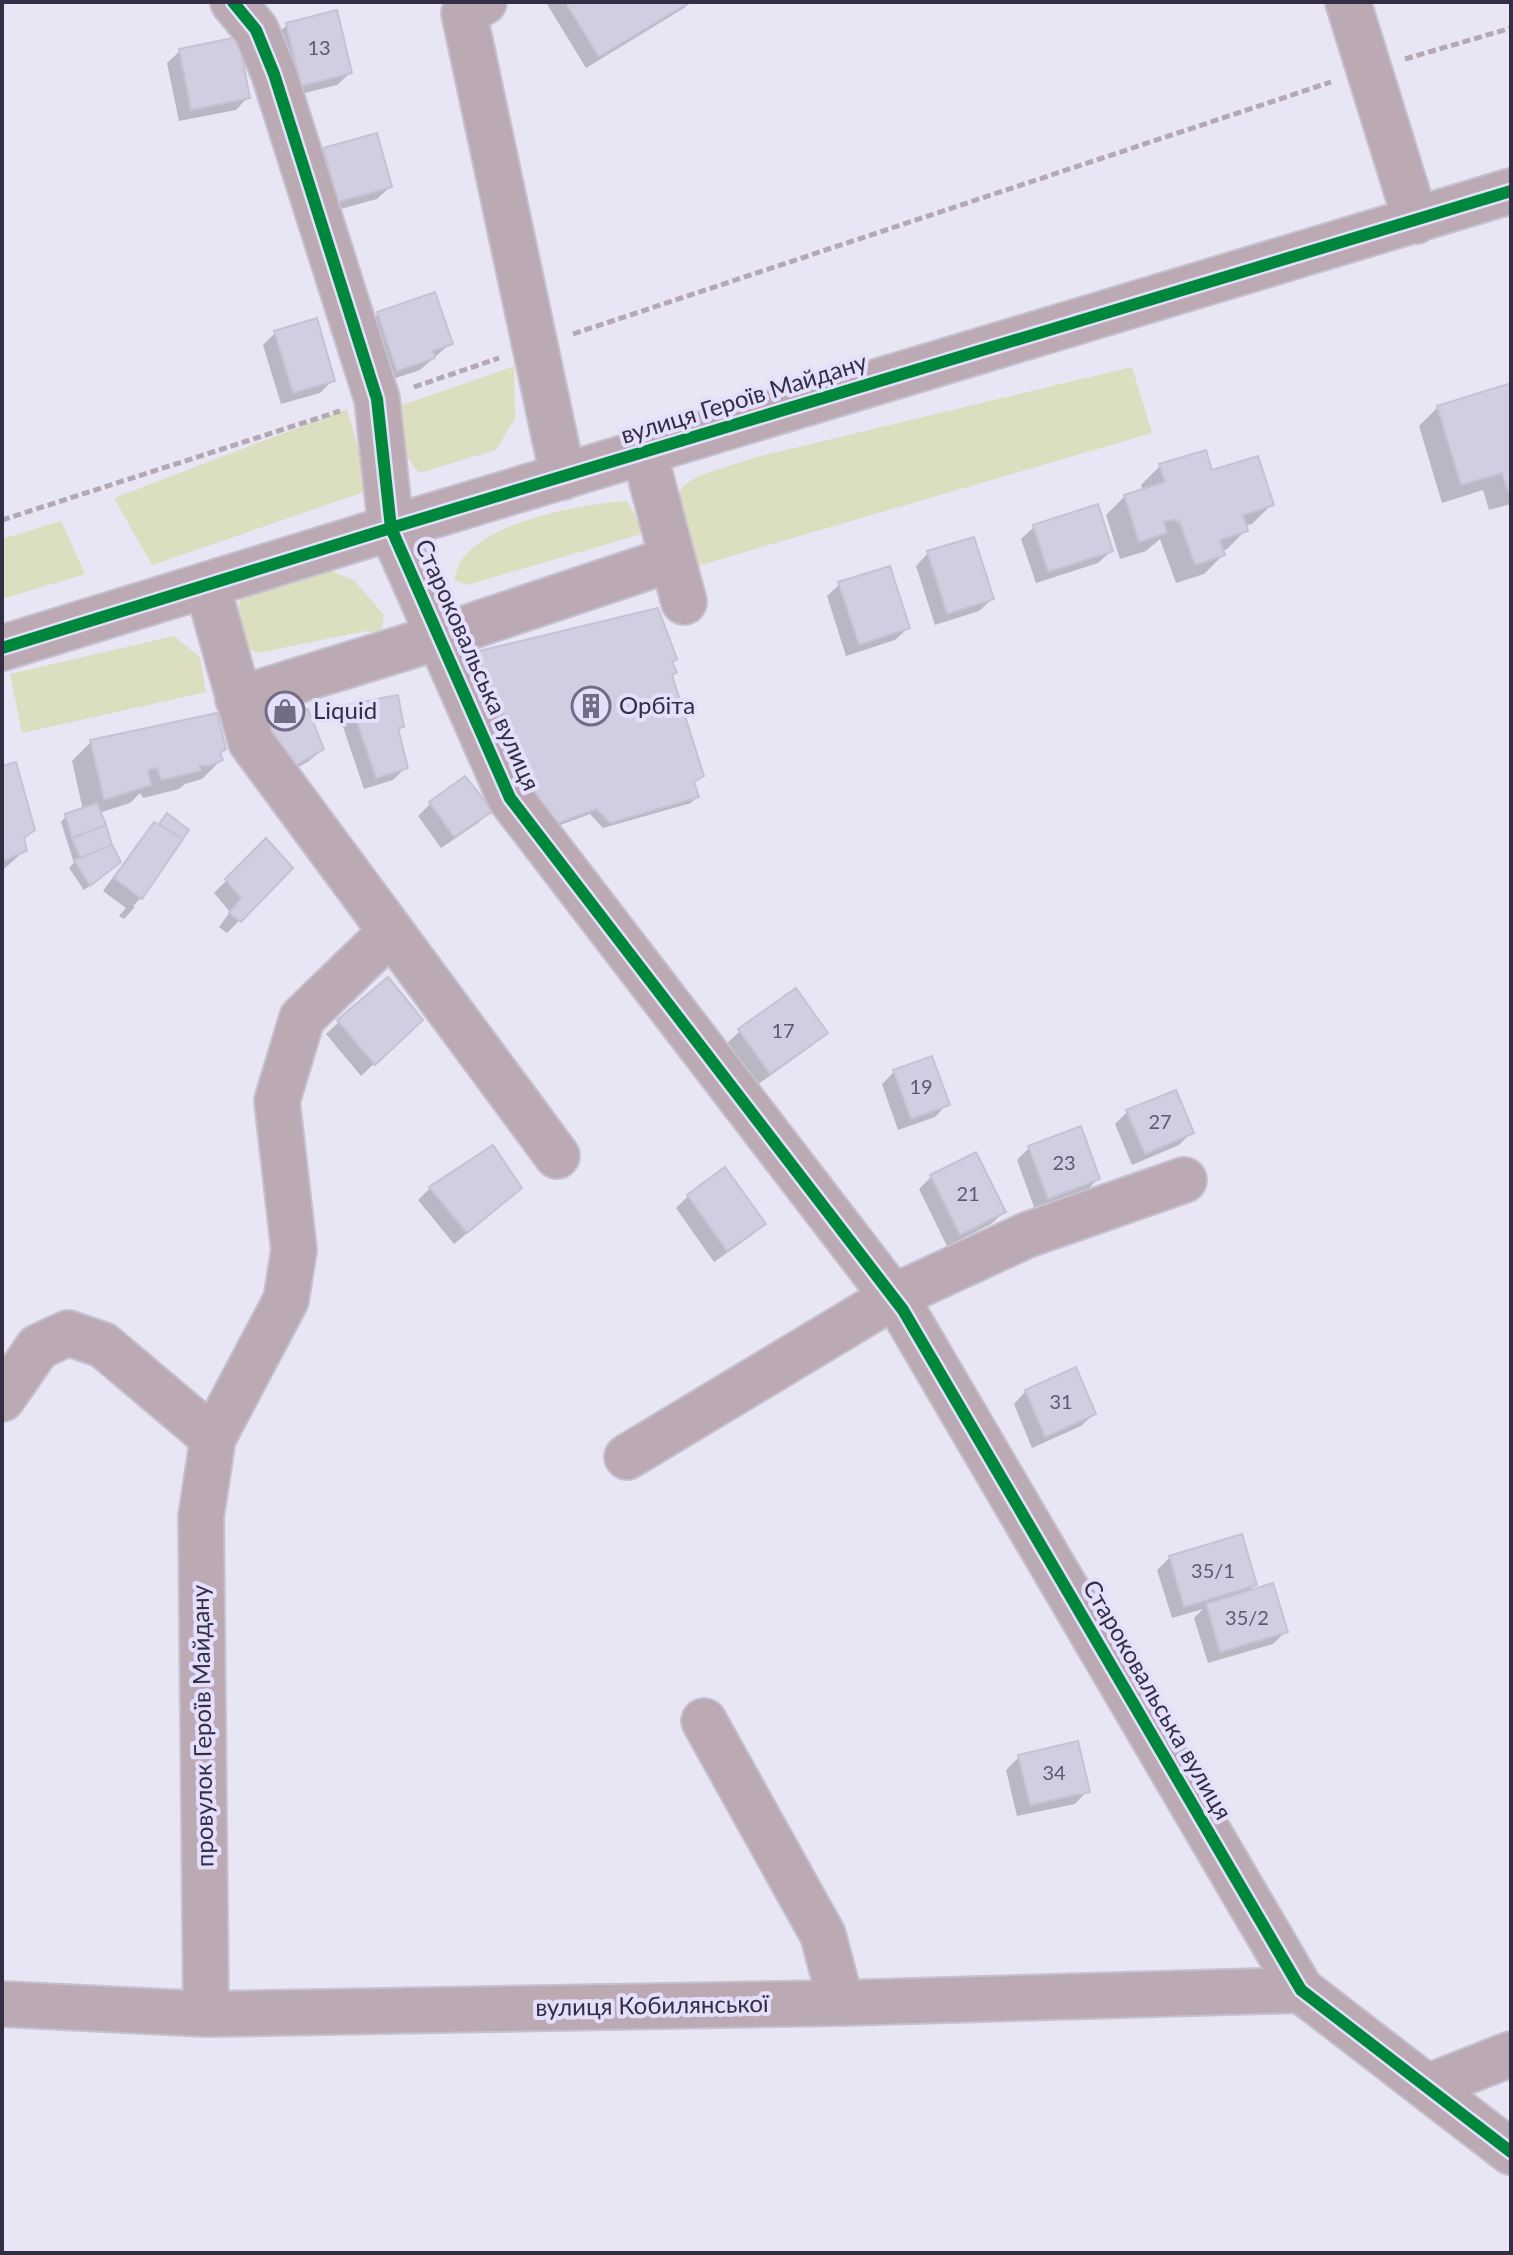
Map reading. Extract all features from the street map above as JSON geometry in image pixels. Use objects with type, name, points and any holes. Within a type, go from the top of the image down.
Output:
[{"type":"street","name":"Староковальська вулиця","points":[[233,2],[256,30],[274,74],[377,399],[391,528],[510,798],[903,1310],[1301,1990],[1511,2152]]},
{"type":"street","points":[[484,2],[464,13],[563,477]]},
{"type":"street","points":[[1348,2],[1416,221]]},
{"type":"street","name":"вулиця Героїв Майдану","points":[[2,648],[391,528],[1507,194]]},
{"type":"street","name":"вулиця Героїв Майдану","points":[[644,452],[684,602]]},
{"type":"street","points":[[238,699],[439,637],[672,559]]},
{"type":"street","points":[[207,585],[251,742],[557,1156]]},
{"type":"street","name":"провулок Героїв Майдану","points":[[206,2014],[201,1517],[213,1438],[286,1300],[294,1250],[277,1101],[302,1018],[391,932]]},
{"type":"street","points":[[627,1457],[893,1297],[1027,1235],[1184,1180]]},
{"type":"street","points":[[2,1399],[38,1347],[68,1333],[103,1345],[213,1438]]},
{"type":"street","points":[[704,1721],[823,1935],[841,2003]]},
{"type":"street","name":"вулиця Кобилянської","points":[[2,2004],[206,2014],[841,2003],[1301,1990]]},
{"type":"street","points":[[1427,2087],[1511,2054]]},
{"type":"path","points":[[2,520],[377,399],[1369,69],[1511,28]]},
{"type":"green space","points":[[514,366],[515,418],[496,450],[419,473],[393,438],[394,408]]},
{"type":"green space","points":[[1132,367],[1152,433],[694,567],[671,510],[683,486],[698,476],[753,458]]},
{"type":"green space","points":[[347,409],[370,490],[152,565],[114,498]]},
{"type":"green space","points":[[627,501],[645,533],[467,585],[454,580],[460,562],[473,548],[512,525],[561,511]]},
{"type":"green space","points":[[61,521],[85,574],[2,599],[2,539]]},
{"type":"green space","points":[[326,569],[354,580],[384,615],[381,634],[366,631],[257,653],[232,641],[241,597]]},
{"type":"green space","points":[[174,636],[200,657],[206,692],[22,733],[10,674]]},
{"type":"building","points":[[565,2],[690,2],[599,57]]},
{"type":"building","points":[[337,10],[352,73],[301,86],[286,23]]},
{"type":"building","points":[[238,37],[250,98],[191,110],[179,49]]},
{"type":"building","points":[[377,133],[392,187],[338,202],[323,148]]},
{"type":"building","points":[[435,292],[453,344],[433,351],[435,358],[397,371],[377,312]]},
{"type":"building","points":[[317,318],[335,381],[293,393],[274,331]]},
{"type":"building","points":[[1511,383],[1511,492],[1508,492],[1502,473],[1461,485],[1437,406]]},
{"type":"building","points":[[1206,450],[1212,470],[1258,456],[1274,505],[1243,515],[1248,531],[1220,540],[1225,555],[1195,565],[1176,519],[1164,522],[1167,533],[1139,542],[1124,495],[1165,482],[1159,464]]},
{"type":"building","points":[[1098,504],[1113,551],[1048,572],[1033,525]]},
{"type":"building","points":[[974,537],[994,599],[947,614],[927,551]]},
{"type":"building","points":[[890,566],[910,628],[859,645],[838,582]]},
{"type":"building","name":"Орбіта","points":[[658,608],[677,659],[672,662],[677,672],[672,675],[704,776],[694,782],[699,797],[610,823],[596,809],[550,826],[531,792],[515,738],[475,652]]},
{"type":"building","points":[[398,695],[404,727],[398,728],[408,768],[376,778],[351,704]]},
{"type":"building","points":[[308,709],[324,749],[286,771],[260,727],[269,712]]},
{"type":"building","points":[[217,713],[226,749],[220,753],[223,760],[209,766],[200,765],[200,771],[161,780],[157,768],[148,770],[151,785],[104,800],[90,740]]},
{"type":"building","points":[[16,762],[35,830],[24,838],[27,851],[2,861],[2,766]]},
{"type":"building","points":[[465,776],[493,811],[454,837],[429,802]]},
{"type":"building","points":[[97,803],[106,825],[72,838],[65,814]]},
{"type":"building","points":[[167,813],[189,830],[183,839],[159,824]]},
{"type":"building","points":[[154,822],[183,839],[142,899],[114,878]]},
{"type":"building","points":[[106,825],[112,845],[80,858],[72,838]]},
{"type":"building","points":[[266,838],[293,868],[241,922],[229,913],[241,898],[225,879]]},
{"type":"building","points":[[112,845],[121,862],[90,886],[74,860]]},
{"type":"building","points":[[388,977],[423,1020],[375,1065],[337,1020]]},
{"type":"building","points":[[796,988],[828,1033],[770,1074],[738,1029]]},
{"type":"building","points":[[932,1056],[950,1105],[911,1119],[893,1070]]},
{"type":"building","points":[[1176,1090],[1194,1133],[1145,1154],[1126,1110]]},
{"type":"building","points":[[1081,1126],[1100,1179],[1048,1199],[1028,1146]]},
{"type":"building","points":[[493,1145],[522,1188],[467,1233],[429,1187]]},
{"type":"building","points":[[976,1152],[1006,1212],[960,1235],[930,1175]]},
{"type":"building","points":[[725,1167],[766,1224],[727,1251],[687,1195]]},
{"type":"building","points":[[1076,1367],[1096,1414],[1045,1437],[1025,1390]]},
{"type":"building","points":[[1242,1534],[1257,1585],[1184,1607],[1169,1556]]},
{"type":"building","points":[[1273,1583],[1288,1632],[1220,1652],[1206,1604]]},
{"type":"building","points":[[1078,1741],[1090,1792],[1030,1805],[1018,1755]]},
{"type":"cycle path","points":[[233,2],[256,30],[274,74],[377,399],[391,528],[510,798],[903,1310],[1301,1990],[1511,2152]]},
{"type":"cycle path","points":[[2,648],[1511,191]]},
{"type":"place","name":"Орбіта","points":[[591,706]]},
{"type":"place","name":"Liquid","points":[[285,711]]}]
